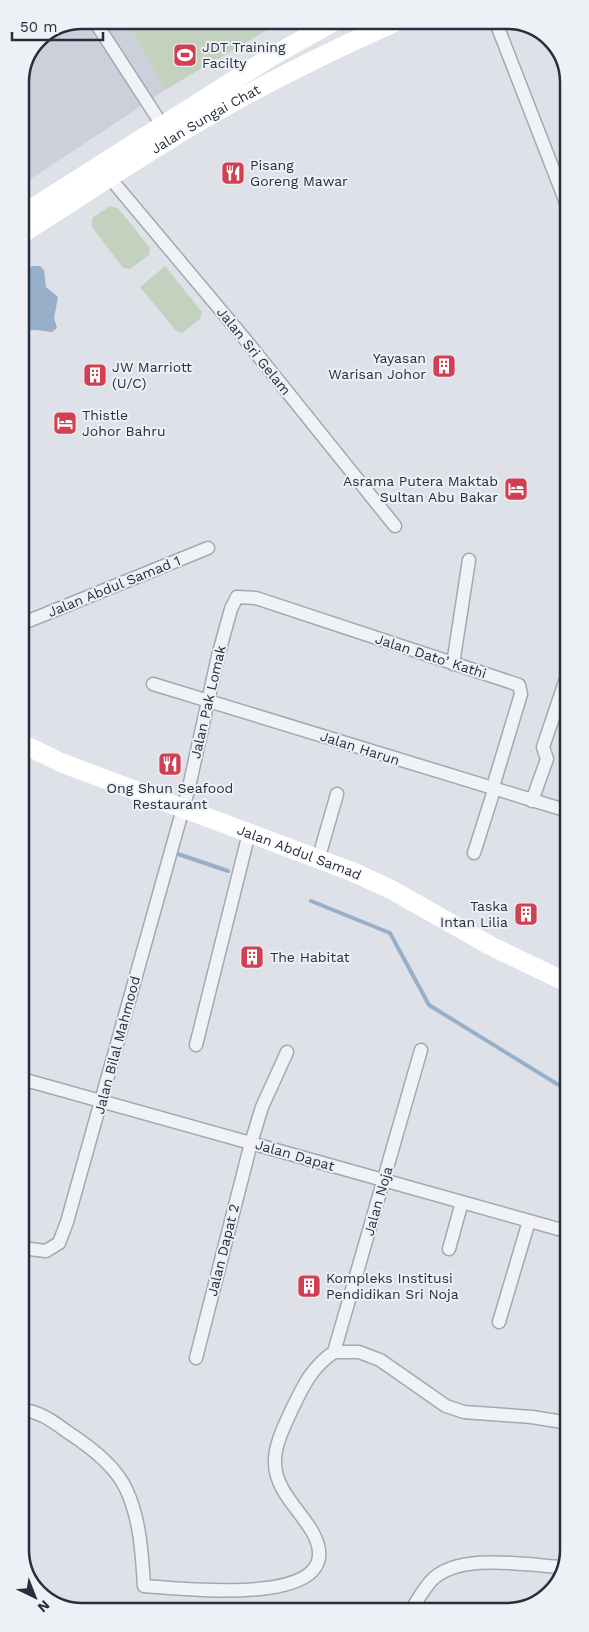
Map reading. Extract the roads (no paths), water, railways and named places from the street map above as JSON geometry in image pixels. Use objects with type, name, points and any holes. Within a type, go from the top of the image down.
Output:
[{"type":"main road","name":"Jalan Sungai Chat","points":[[29,210],[269,58],[322,29]]},
{"type":"main road","name":"Jalan Sungai Chat","points":[[29,229],[199,122],[342,45],[379,29]]},
{"type":"main road","name":"Jalan Abdul Samad","points":[[29,747],[62,763],[251,834],[392,890],[491,946],[560,978]]},
{"type":"street","points":[[100,29],[162,126]]},
{"type":"street","points":[[498,29],[560,188]]},
{"type":"street","name":"Jalan Sri Gelam","points":[[110,178],[203,288],[395,526]]},
{"type":"street","name":"Jalan Abdul Samad 1","points":[[29,621],[208,548]]},
{"type":"street","points":[[453,664],[469,560]]},
{"type":"street","name":"Jalan Dato’ Kathi","points":[[237,597],[256,598],[453,664],[514,682],[521,689],[493,790]]},
{"type":"street","name":"Jalan Pak Lomak","points":[[183,808],[230,609],[237,597]]},
{"type":"street","name":"Jalan Harun","points":[[153,684],[493,790],[560,809]]},
{"type":"street","points":[[532,801],[547,759],[543,747],[560,696]]},
{"type":"street","points":[[474,853],[493,790]]},
{"type":"street","points":[[318,860],[338,794]]},
{"type":"street","name":"Jalan Bilal Mahmood","points":[[29,1249],[46,1251],[59,1243],[102,1102],[183,808]]},
{"type":"street","points":[[196,1045],[243,858],[251,834]]},
{"type":"street","name":"Jalan Noja","points":[[334,1352],[421,1050]]},
{"type":"street","name":"Jalan Dapat 2","points":[[196,1358],[251,1143],[262,1107],[287,1052]]},
{"type":"street","name":"Jalan Dapat","points":[[29,1081],[560,1230]]},
{"type":"street","points":[[448,1249],[462,1202]]},
{"type":"street","points":[[499,1322],[529,1221]]},
{"type":"street","points":[[29,1410],[49,1419],[74,1436],[112,1470],[126,1488],[138,1527],[144,1586],[215,1590],[266,1588],[304,1578],[311,1573],[318,1558],[318,1545],[313,1533],[286,1494],[274,1464],[277,1448],[302,1386],[314,1369],[334,1352],[358,1352],[380,1360],[446,1406],[464,1412],[532,1417],[560,1422]]},
{"type":"street","points":[[416,1603],[431,1581],[450,1568],[474,1564],[506,1563],[557,1567]]},
{"type":"water","points":[[40,266],[44,270],[46,287],[58,297],[54,318],[57,328],[52,332],[29,330],[29,268]]},
{"type":"waterway","points":[[178,854],[228,871]]},
{"type":"waterway","points":[[311,901],[390,933],[429,1005],[560,1085]]},
{"type":"place","name":"JDT Training Facilty","points":[[185,55]]},
{"type":"place","name":"Pisang Goreng Mawar","points":[[233,173]]},
{"type":"place","name":"Yayasan Warisan Johor","points":[[444,366]]},
{"type":"place","name":"JW Marriott (U/C)","points":[[95,375]]},
{"type":"place","name":"Thistle Johor Bahru","points":[[65,423]]},
{"type":"place","name":"Asrama Putera Maktab Sultan Abu Bakar","points":[[516,489]]},
{"type":"place","name":"Ong Shun Seafood Restaurant","points":[[170,764]]},
{"type":"place","name":"Taska Intan Lilia","points":[[526,914]]},
{"type":"place","name":"The Habitat","points":[[252,957]]},
{"type":"place","name":"Kompleks Institusi Pendidikan Sri Noja","points":[[309,1286]]}]
